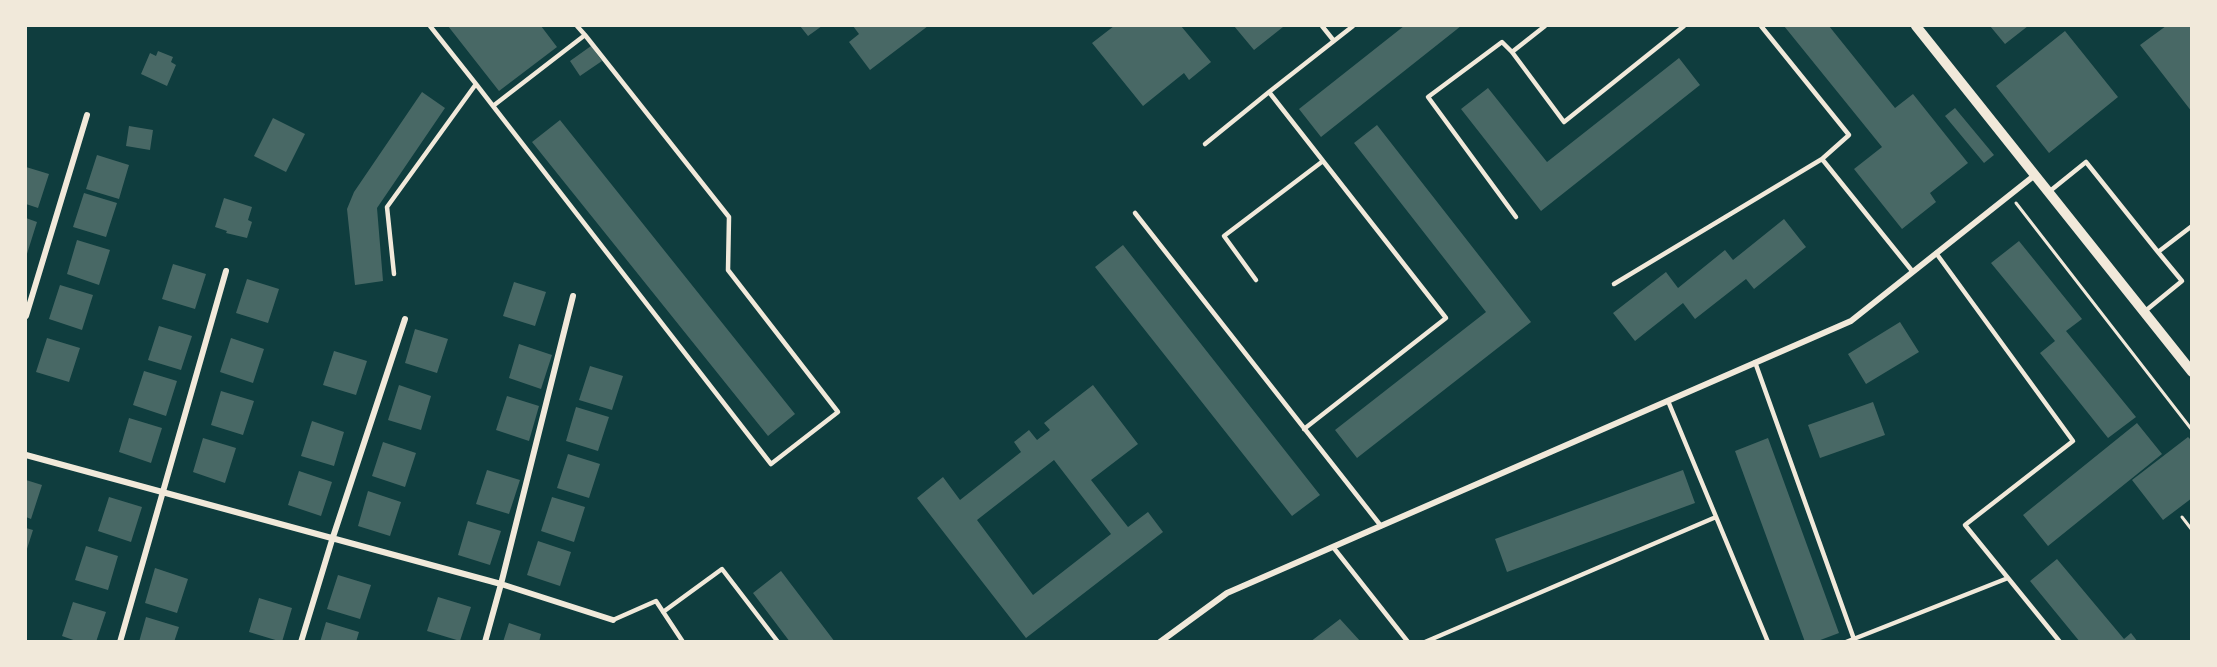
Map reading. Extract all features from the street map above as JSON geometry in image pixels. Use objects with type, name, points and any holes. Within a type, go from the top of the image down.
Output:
[{"type":"street","points":[[1916,26],[2192,372]]},
{"type":"street","points":[[26,316],[87,115]]},
{"type":"street","points":[[1160,642],[1227,593],[1851,321],[2035,175]]},
{"type":"street","points":[[120,642],[226,271]]},
{"type":"street","points":[[484,642],[501,584],[573,296]]},
{"type":"street","points":[[301,642],[405,319]]},
{"type":"street","points":[[26,455],[332,540],[501,584],[613,620]]},
{"type":"lane","points":[[430,26],[771,464],[838,412],[728,270],[729,217],[577,26]]},
{"type":"lane","points":[[1322,26],[1334,41]]},
{"type":"lane","points":[[1205,144],[1353,26]]},
{"type":"lane","points":[[1512,52],[1545,26]]},
{"type":"lane","points":[[1516,217],[1428,97],[1502,42],[1564,122],[1684,26]]},
{"type":"lane","points":[[1614,284],[1822,159],[1849,135],[1761,26]]},
{"type":"lane","points":[[493,106],[585,35]]},
{"type":"lane","points":[[394,274],[387,207],[476,84]]},
{"type":"lane","points":[[1269,92],[1446,318],[1304,429]]},
{"type":"lane","points":[[1822,159],[1913,272]]},
{"type":"lane","points":[[1256,280],[1224,236],[1323,161]]},
{"type":"lane","points":[[2048,192],[2086,162],[2182,281],[2144,312]]},
{"type":"lane","points":[[1135,213],[1381,526]]},
{"type":"lane","points":[[2158,252],[2192,226]]},
{"type":"lane","points":[[1936,253],[2073,441],[1965,525],[2060,642]]},
{"type":"lane","points":[[1755,362],[1854,640]]},
{"type":"lane","points":[[1668,401],[1768,642]]},
{"type":"lane","points":[[1425,642],[1716,517]]},
{"type":"lane","points":[[1334,547],[1408,642]]},
{"type":"lane","points":[[663,612],[722,569],[778,642]]},
{"type":"lane","points":[[1846,642],[2008,578]]},
{"type":"lane","points":[[613,620],[656,601],[683,642]]},
{"type":"path","points":[[2010,194],[2192,430]]},
{"type":"path","points":[[2182,517],[2192,530]]},
{"type":"building","points":[[448,26],[541,26],[557,47],[499,91]]},
{"type":"building","points":[[800,26],[822,26],[808,36]]},
{"type":"building","points":[[853,26],[928,26],[870,70],[849,42],[859,34]]},
{"type":"building","points":[[1114,26],[1181,26],[1211,62],[1189,80],[1184,73],[1143,106],[1092,43]]},
{"type":"building","points":[[1234,26],[1282,26],[1283,27],[1254,50]]},
{"type":"building","points":[[1404,26],[1461,26],[1321,137],[1299,109]]},
{"type":"building","points":[[1784,26],[1829,26],[1895,108],[1913,94],[1968,163],[1930,193],[1936,202],[1902,229],[1854,169],[1882,147]]},
{"type":"building","points":[[1990,26],[2028,26],[2005,44]]},
{"type":"building","points":[[2166,26],[2192,26],[2192,112],[2140,45]]},
{"type":"building","points":[[2065,31],[2118,97],[2049,153],[1996,86]]},
{"type":"building","points":[[591,46],[602,61],[580,76],[570,61]]},
{"type":"building","points":[[158,51],[173,57],[171,62],[176,65],[167,86],[141,74],[150,53],[156,56]]},
{"type":"building","points":[[1679,58],[1700,85],[1541,211],[1461,109],[1488,88],[1547,162]]},
{"type":"building","points":[[422,92],[445,108],[377,208],[383,281],[355,285],[347,209],[354,192]]},
{"type":"building","points":[[1955,108],[1994,155],[1984,163],[1945,116]]},
{"type":"building","points":[[273,118],[305,134],[286,172],[254,156]]},
{"type":"building","points":[[560,120],[795,414],[768,436],[532,142]]},
{"type":"building","points":[[1377,125],[1531,322],[1357,458],[1335,430],[1486,312],[1354,143]]},
{"type":"building","points":[[129,126],[153,130],[150,150],[126,146]]},
{"type":"building","points":[[97,155],[129,165],[119,199],[86,189]]},
{"type":"building","points":[[26,167],[49,174],[38,208],[26,204]]},
{"type":"building","points":[[84,193],[117,203],[106,237],[73,227]]},
{"type":"building","points":[[224,198],[252,207],[248,220],[252,222],[247,238],[226,233],[227,231],[215,227]]},
{"type":"building","points":[[26,218],[37,222],[26,257]]},
{"type":"building","points":[[1784,219],[1806,247],[1754,289],[1746,279],[1695,319],[1683,303],[1635,341],[1613,313],[1666,272],[1678,288],[1725,250],[1733,260]]},
{"type":"building","points":[[77,240],[110,250],[99,285],[67,274]]},
{"type":"building","points":[[2019,241],[2082,319],[2066,331],[2136,417],[2108,438],[2040,353],[2055,341],[1991,263]]},
{"type":"building","points":[[1123,245],[1320,495],[1292,516],[1095,267]]},
{"type":"building","points":[[173,264],[206,274],[195,309],[162,299]]},
{"type":"building","points":[[247,279],[279,289],[268,323],[236,313]]},
{"type":"building","points":[[514,282],[546,292],[535,326],[503,316]]},
{"type":"building","points":[[60,285],[93,295],[82,330],[49,319]]},
{"type":"building","points":[[1900,322],[1919,352],[1866,384],[1848,354]]},
{"type":"building","points":[[159,326],[192,336],[181,370],[148,360]]},
{"type":"building","points":[[415,329],[448,339],[437,373],[405,363]]},
{"type":"building","points":[[47,338],[80,348],[69,382],[36,372]]},
{"type":"building","points":[[231,338],[264,349],[253,383],[220,372]]},
{"type":"building","points":[[519,344],[552,355],[541,389],[509,378]]},
{"type":"building","points":[[334,351],[367,361],[356,395],[323,385]]},
{"type":"building","points":[[590,366],[623,376],[612,410],[579,400]]},
{"type":"building","points":[[144,371],[177,381],[166,416],[133,405]]},
{"type":"building","points":[[399,385],[431,396],[421,430],[388,420]]},
{"type":"building","points":[[1093,385],[1138,444],[1091,480],[1128,527],[1148,512],[1163,532],[1026,638],[917,498],[943,477],[960,500],[1021,452],[1014,442],[1029,430],[1037,440],[1050,430],[1044,423]],"holes":[[[1054,460],[1111,534],[1033,595],[977,520]]]},
{"type":"building","points":[[221,391],[254,401],[243,435],[211,425]]},
{"type":"building","points":[[507,396],[539,406],[529,441],[496,430]]},
{"type":"building","points":[[1873,402],[1885,435],[1820,458],[1808,425]]},
{"type":"building","points":[[576,407],[609,417],[598,451],[566,441]]},
{"type":"building","points":[[129,418],[162,428],[151,463],[119,452]]},
{"type":"building","points":[[312,421],[344,432],[334,466],[301,456]]},
{"type":"building","points":[[2137,423],[2162,454],[2048,546],[2023,515]]},
{"type":"building","points":[[2188,437],[2192,441],[2192,498],[2163,520],[2132,480]]},
{"type":"building","points":[[203,438],[236,448],[225,483],[193,472]]},
{"type":"building","points":[[1768,438],[1839,633],[1815,642],[1805,642],[1735,451]]},
{"type":"building","points":[[383,442],[416,453],[405,487],[372,476]]},
{"type":"building","points":[[568,454],[600,464],[589,498],[557,488]]},
{"type":"building","points":[[487,470],[520,480],[509,514],[476,504]]},
{"type":"building","points":[[1683,470],[1695,503],[1507,572],[1495,539]]},
{"type":"building","points":[[299,471],[332,482],[321,516],[288,505]]},
{"type":"building","points":[[26,480],[42,485],[31,519],[26,517]]},
{"type":"building","points":[[368,491],[401,502],[390,536],[358,526]]},
{"type":"building","points":[[109,497],[142,507],[131,542],[98,531]]},
{"type":"building","points":[[552,497],[585,507],[574,542],[541,531]]},
{"type":"building","points":[[468,521],[501,531],[490,565],[458,555]]},
{"type":"building","points":[[26,528],[33,530],[26,552]]},
{"type":"building","points":[[538,541],[571,552],[560,586],[527,575]]},
{"type":"building","points":[[86,546],[118,556],[108,590],[75,580]]},
{"type":"building","points":[[2057,559],[2124,639],[2131,633],[2138,642],[2080,642],[2030,581]]},
{"type":"building","points":[[155,568],[188,579],[177,613],[145,603]]},
{"type":"building","points":[[781,571],[835,642],[790,642],[753,593]]},
{"type":"building","points":[[338,575],[371,585],[360,619],[327,609]]},
{"type":"building","points":[[438,597],[471,607],[460,641],[427,631]]},
{"type":"building","points":[[259,598],[292,608],[282,642],[249,632]]},
{"type":"building","points":[[73,602],[106,612],[96,642],[79,642],[62,636]]},
{"type":"building","points":[[146,617],[179,627],[174,642],[139,642]]},
{"type":"building","points":[[1340,619],[1361,642],[1310,642]]},
{"type":"building","points":[[326,622],[359,632],[356,642],[320,642]]},
{"type":"building","points":[[509,623],[541,634],[539,642],[503,642]]}]
